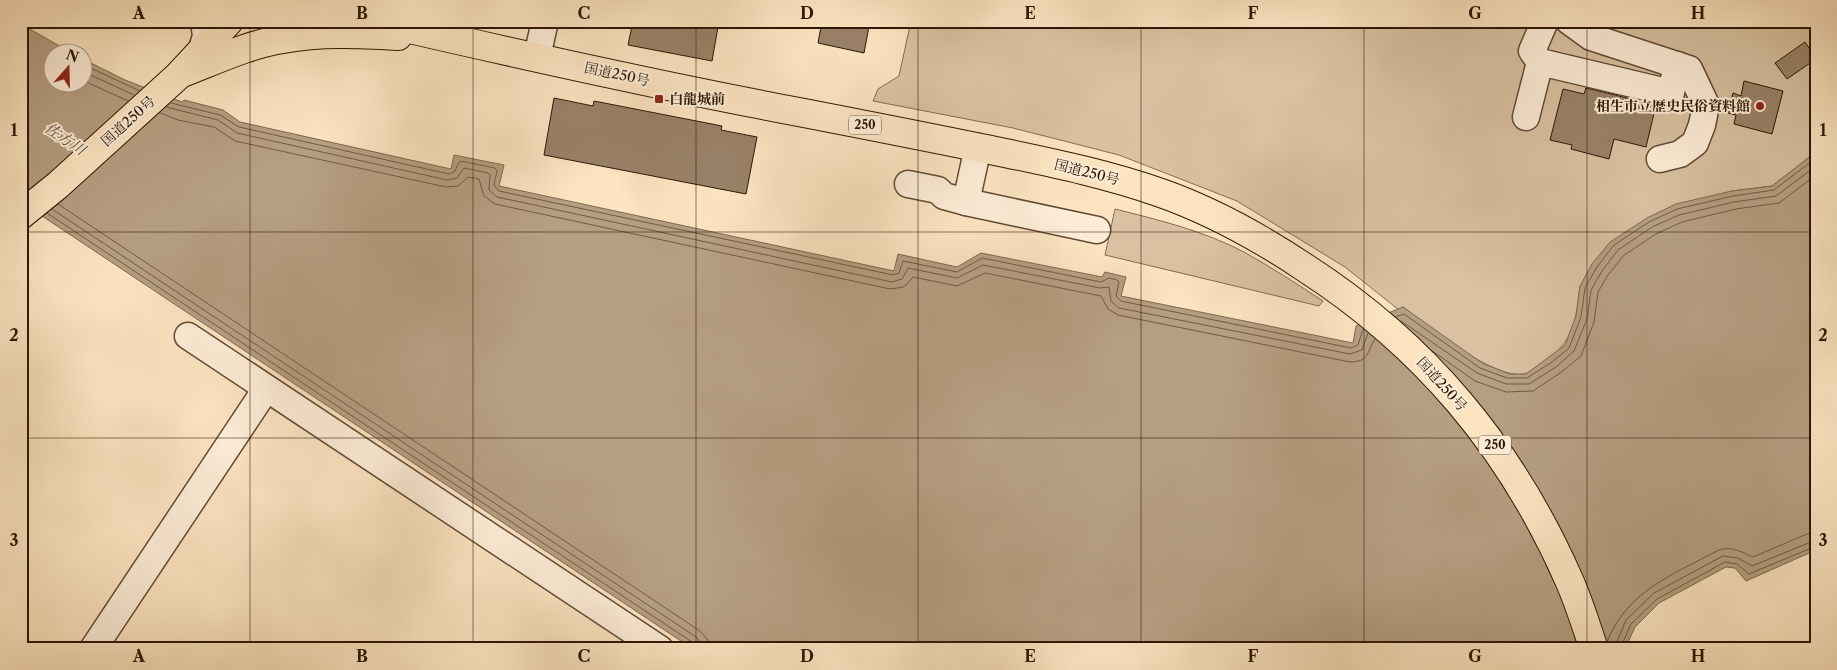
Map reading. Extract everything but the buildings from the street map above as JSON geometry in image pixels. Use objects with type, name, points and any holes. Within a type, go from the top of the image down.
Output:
[{"type":"highway","name":"国道250号","points":[[24,213],[179,74],[229,21]]},
{"type":"highway","name":"国道250号","points":[[375,21],[752,103],[1073,167],[1164,194],[1235,225],[1334,286],[1371,315],[1434,372],[1492,442],[1527,495],[1570,582],[1594,649]]},
{"type":"highway","name":"250","points":[[179,74],[262,44],[282,39],[331,34],[439,36]]},
{"type":"street","points":[[202,49],[206,36],[204,21]]},
{"type":"street","points":[[537,57],[545,21]]},
{"type":"street","points":[[1545,21],[1532,51],[1540,62],[1671,93],[1677,65]]},
{"type":"street","points":[[1569,21],[1591,37],[1689,69],[1706,105],[1702,125],[1695,143],[1680,154],[1660,159]]},
{"type":"street","points":[[1526,117],[1540,62]]},
{"type":"street","points":[[966,202],[978,147]]},
{"type":"street","points":[[908,184],[938,190],[944,196],[966,202],[1097,230]]},
{"type":"street","points":[[188,336],[660,649]]},
{"type":"street","points":[[93,649],[266,389]]},
{"type":"shaded area","points":[[911,21],[1816,21],[1816,152],[1772,186],[1732,191],[1580,286],[1575,320],[1568,338],[1562,346],[1544,362],[1527,373],[1512,374],[1496,369],[1462,350],[1403,307],[1399,310],[1345,267],[1237,201],[1119,155],[1013,128],[873,101],[878,89],[899,76]]},
{"type":"shaded area","points":[[1115,209],[1181,227],[1229,245],[1244,252],[1323,301],[1319,306],[1105,255]]},
{"type":"water","name":"佐方川","points":[[21,24],[52,42],[42,42],[42,92],[92,92],[92,64],[125,80],[182,102],[184,100],[223,110],[240,122],[451,169],[454,155],[504,165],[499,186],[894,271],[898,254],[957,267],[981,253],[1102,277],[1105,272],[1126,277],[1121,296],[1353,343],[1356,326],[1403,307],[1482,363],[1509,374],[1526,374],[1565,345],[1576,316],[1580,286],[1592,264],[1610,242],[1647,218],[1676,204],[1732,191],[1772,186],[1816,152],[1816,550],[1746,581],[1735,568],[1726,567],[1659,603],[1635,627],[1625,649],[693,649],[21,202]]},
{"type":"place","name":"白龍城前","points":[[659,99]]},
{"type":"place","name":"相生市立歴史民俗資料館","points":[[1760,106]]}]
